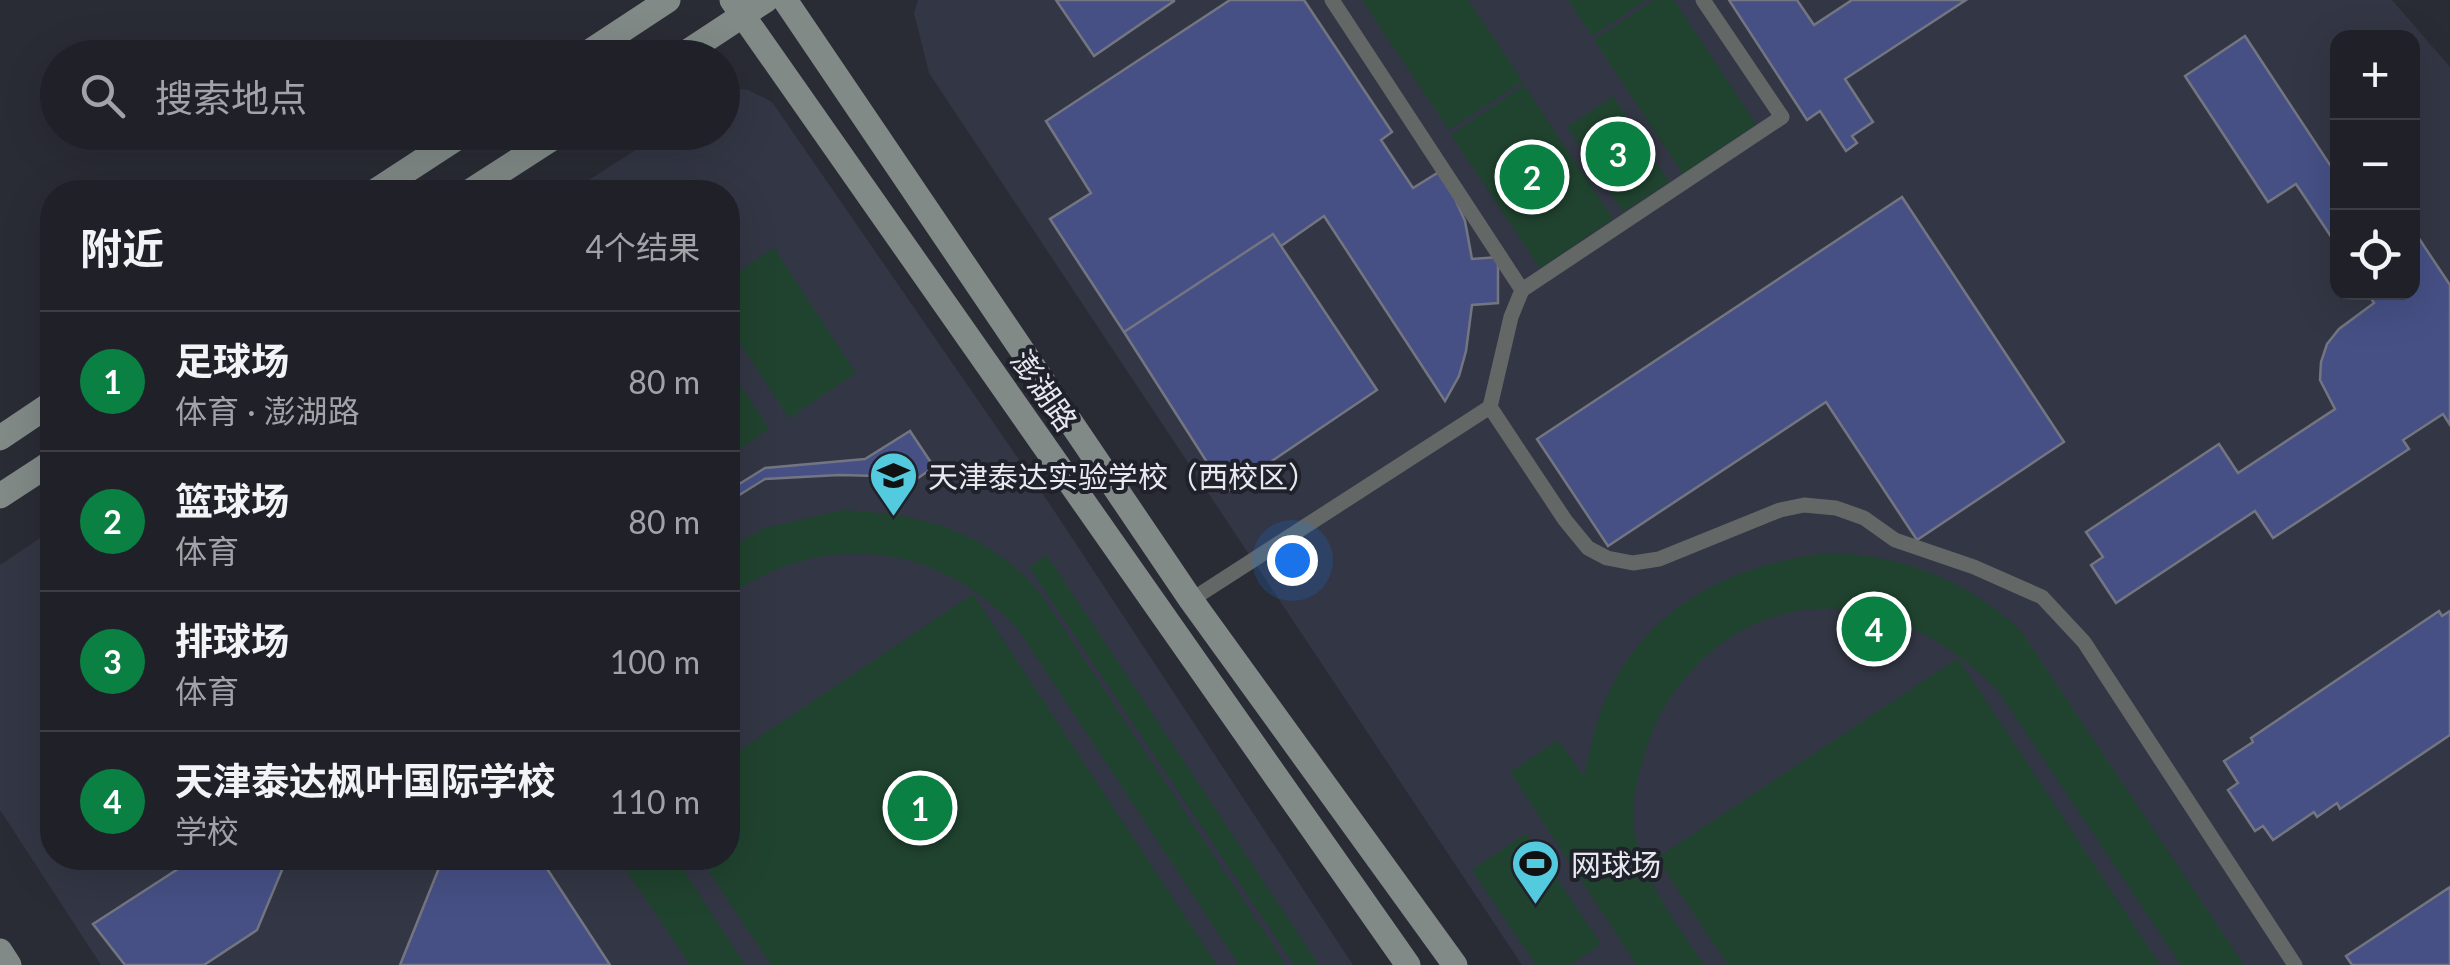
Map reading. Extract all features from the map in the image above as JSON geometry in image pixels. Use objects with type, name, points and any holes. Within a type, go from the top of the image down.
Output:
[{"type":"street","points":[[607,40],[668,0]]},
{"type":"street","points":[[699,40],[737,8],[766,0]]},
{"type":"street","name":"澎湖路","points":[[785,0],[1191,600],[1454,965]]},
{"type":"street","name":"澎湖路","points":[[737,8],[1408,965]]},
{"type":"street","points":[[392,180],[438,150]]},
{"type":"street","points":[[488,180],[534,150]]},
{"type":"street","points":[[0,438],[40,412]]},
{"type":"street","points":[[0,496],[40,470]]},
{"type":"street","points":[[0,952],[9,965]]},
{"type":"lane","points":[[1332,0],[1522,290]]},
{"type":"lane","points":[[1191,600],[1490,407],[1522,290],[1782,117],[1704,0]]},
{"type":"lane","points":[[1490,407],[1565,520],[1588,548],[1607,558],[1633,563],[1658,559],[1804,504],[1836,508],[1864,518],[1895,540],[1974,566],[2042,597],[2084,642],[2295,965]]},
{"type":"shaded area","points":[[918,0],[2392,0],[2418,30],[2330,30],[2330,300],[2420,300],[2420,32],[2450,67],[2450,965],[1522,965],[929,73],[914,13]]},
{"type":"shaded area","name":"天津泰达实验学校（西校区）","points":[[740,89],[772,102],[1051,506],[1353,965],[101,965],[0,810],[0,565],[40,538],[40,870],[740,870],[740,180],[589,180],[635,150],[740,150]]},
{"type":"green space","points":[[1362,0],[1468,0],[1523,81],[1449,130]]},
{"type":"green space","points":[[1568,0],[1646,0],[1592,36]]},
{"type":"green space","points":[[1654,0],[1674,0],[1756,124],[1683,174],[1594,40]]},
{"type":"green space","points":[[1524,85],[1613,219],[1540,268],[1451,135]]},
{"type":"green space","points":[[1613,96],[1669,182],[1623,212],[1567,127]]},
{"type":"green space","points":[[774,248],[856,373],[789,418],[740,343],[740,271]]},
{"type":"green space","points":[[740,384],[769,429],[740,449]]},
{"type":"green space","points":[[842,510],[872,512],[951,529],[998,554],[1040,593],[1286,965],[1239,965],[1020,632],[989,602],[955,579],[919,564],[881,555],[842,554],[804,560],[765,574],[740,589],[740,542],[765,528]]},
{"type":"green space","points":[[1827,553],[1881,558],[1931,573],[1978,597],[2021,631],[2244,965],[2181,965],[1999,692],[1959,656],[1916,630],[1871,614],[1826,609],[1781,614],[1739,632],[1700,663],[1659,717],[1638,780],[1633,823],[1651,880],[1704,965],[1637,965],[1510,772],[1558,740],[1584,776],[1595,729],[1622,668],[1667,616],[1725,580],[1791,559]]},
{"type":"green space","points":[[1047,555],[1319,965],[1294,965],[1029,567]]},
{"type":"green space","points":[[973,594],[1217,965],[771,965],[708,870],[740,870],[740,750]]},
{"type":"green space","points":[[1958,658],[2160,965],[1728,965],[1657,858]]},
{"type":"green space","name":"网球场","points":[[1526,833],[1601,944],[1570,965],[1536,965],[1472,870]]},
{"type":"green space","points":[[626,870],[684,870],[745,965],[690,965]]},
{"type":"building","points":[[1056,0],[1174,0],[1174,1],[1094,56]]},
{"type":"building","points":[[1230,0],[1304,0],[1392,132],[1381,140],[1413,188],[1442,170],[1465,221],[1472,259],[1498,257],[1498,303],[1472,305],[1459,376],[1445,401],[1324,216],[1281,246],[1273,234],[1124,332],[1050,219],[1091,193],[1046,121]]},
{"type":"building","points":[[1729,0],[1797,0],[1814,25],[1852,0],[1966,0],[1845,79],[1873,122],[1852,136],[1857,143],[1846,151],[1820,111],[1807,120]]},
{"type":"building","points":[[2245,36],[2330,165],[2330,235],[2296,184],[2268,202],[2185,76]]},
{"type":"building","points":[[1902,197],[2064,442],[1917,540],[1826,402],[1608,546],[1537,439]]},
{"type":"building","points":[[1273,234],[1377,390],[1226,492],[1124,332]]},
{"type":"building","points":[[2420,240],[2450,285],[2450,425],[2443,414],[2403,440],[2409,449],[2273,538],[2255,511],[2116,603],[2091,565],[2103,557],[2086,532],[2219,444],[2238,473],[2335,409],[2320,380],[2327,344],[2339,329],[2374,303],[2372,300],[2420,300]]},
{"type":"building","points":[[910,431],[934,467],[911,483],[879,476],[765,479],[740,495],[740,484],[765,468],[865,459]]},
{"type":"building","points":[[2439,611],[2442,616],[2450,611],[2450,735],[2340,809],[2337,803],[2317,817],[2314,812],[2273,840],[2263,826],[2255,831],[2228,790],[2238,783],[2224,761],[2253,742],[2251,738]]},
{"type":"building","points":[[176,870],[282,870],[257,930],[204,965],[125,965],[93,924]]},
{"type":"building","points":[[438,870],[548,870],[610,965],[400,965]]},
{"type":"building","points":[[2450,887],[2450,965],[2352,965],[2346,956]]},
{"type":"place","name":"排球场","points":[[1618,154]]},
{"type":"place","name":"篮球场","points":[[1532,177]]},
{"type":"place","name":"天津泰达实验学校（西校区）","points":[[893,518]]},
{"type":"place","name":"天津泰达枫叶国际学校","points":[[1874,629]]},
{"type":"place","name":"足球场","points":[[920,808]]},
{"type":"place","name":"网球场","points":[[1536,906]]}]
